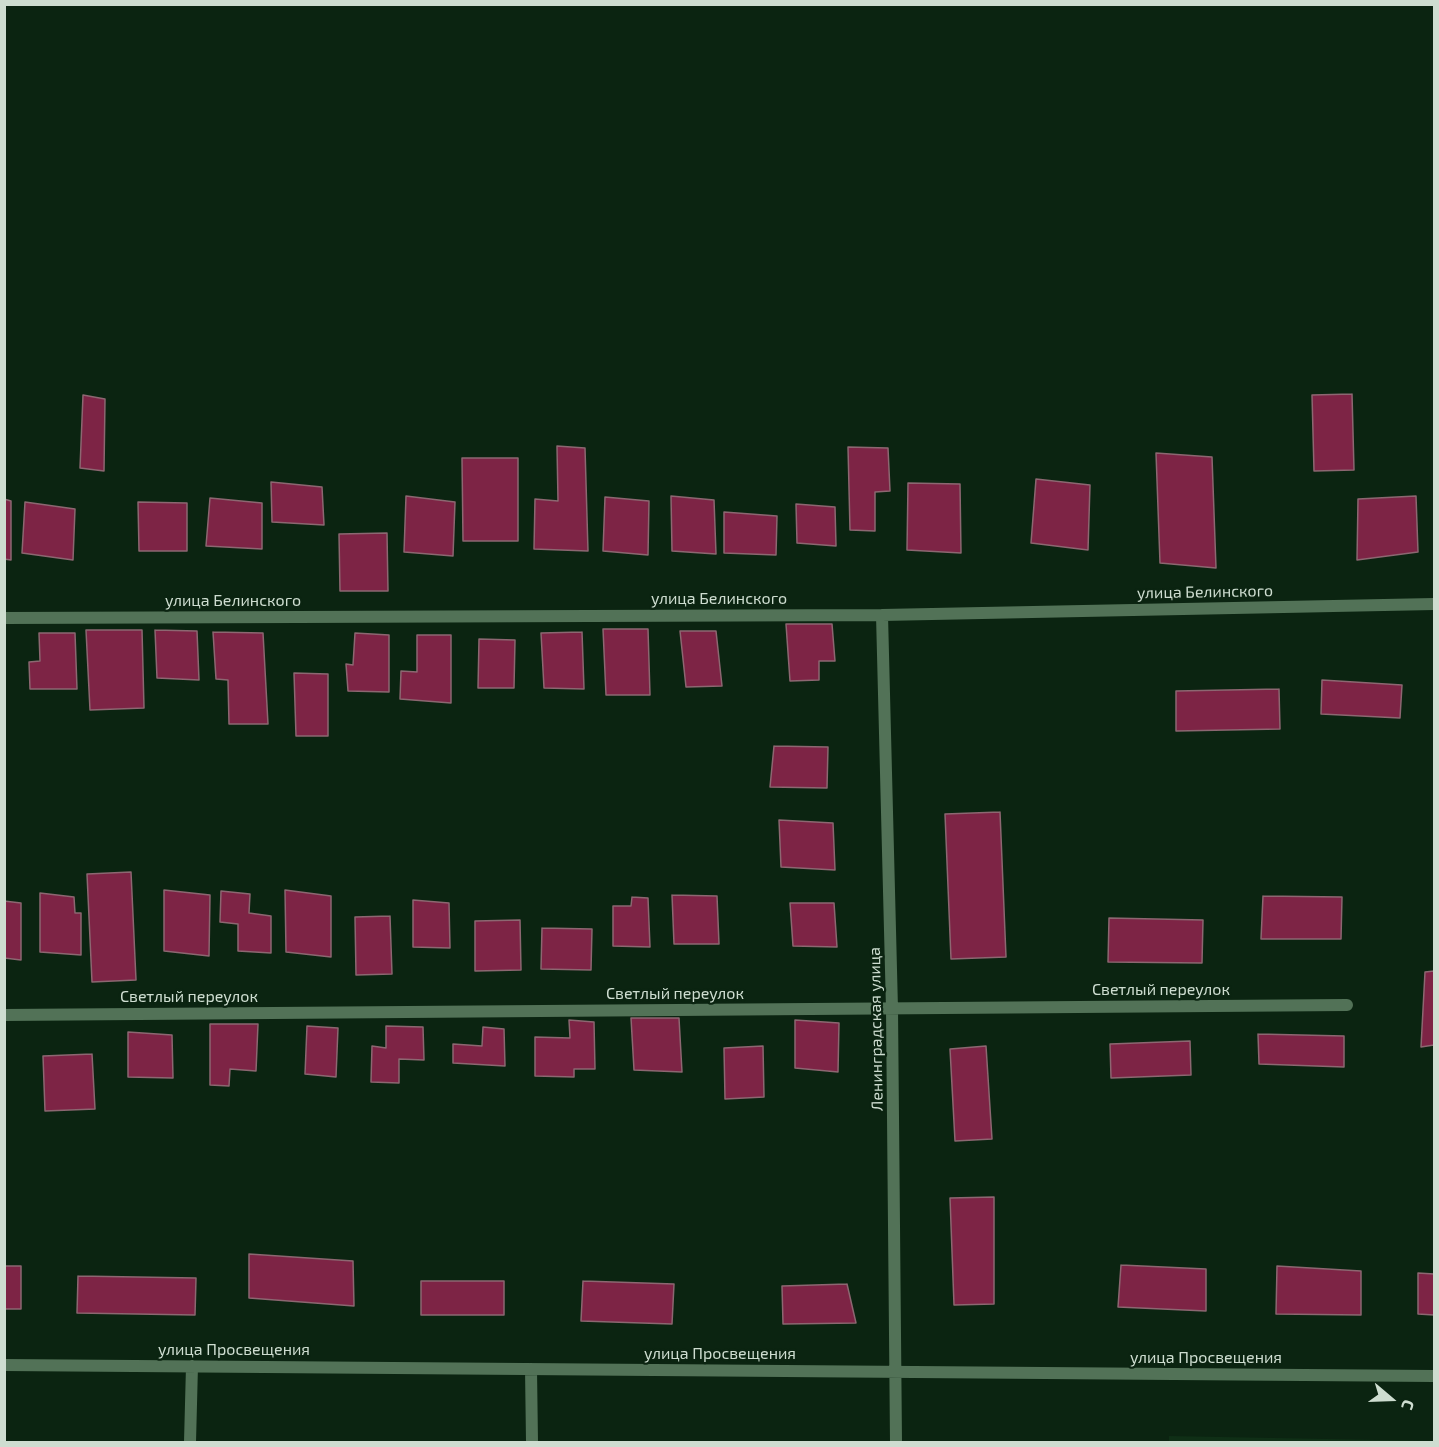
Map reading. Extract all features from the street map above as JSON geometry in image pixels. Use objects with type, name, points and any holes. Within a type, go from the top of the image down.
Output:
[{"type":"street","name":"улица Белинского","points":[[4,618],[882,615],[1434,604]]},
{"type":"street","name":"Ленинградская улица","points":[[882,615],[892,1009],[896,1443]]},
{"type":"street","name":"Светлый переулок","points":[[4,1015],[1347,1005]]},
{"type":"street","name":"улица Просвещения","points":[[4,1365],[1434,1376]]},
{"type":"street","points":[[190,1443],[192,1366]]},
{"type":"street","points":[[531,1369],[532,1443]]},
{"type":"shaded area","points":[[1169,1436],[1434,1441],[1434,1442],[1169,1442]]},
{"type":"building","points":[[1352,394],[1354,470],[1314,471],[1312,395]]},
{"type":"building","points":[[83,395],[105,399],[104,471],[80,468]]},
{"type":"building","points":[[557,446],[585,448],[588,551],[534,549],[535,499],[558,501]]},
{"type":"building","points":[[848,447],[888,448],[890,491],[875,492],[875,531],[850,530]]},
{"type":"building","points":[[1156,453],[1212,457],[1216,568],[1160,563]]},
{"type":"building","points":[[462,458],[518,458],[518,541],[463,541]]},
{"type":"building","points":[[1036,479],[1090,485],[1088,550],[1031,543]]},
{"type":"building","points":[[271,482],[322,487],[324,525],[272,522]]},
{"type":"building","points":[[908,483],[960,484],[961,553],[907,550]]},
{"type":"building","points":[[406,496],[455,502],[453,556],[404,552]]},
{"type":"building","points":[[671,496],[714,500],[716,554],[672,551]]},
{"type":"building","points":[[1416,496],[1418,552],[1357,560],[1358,499]]},
{"type":"building","points":[[605,497],[649,501],[648,555],[603,551]]},
{"type":"building","points":[[210,498],[262,503],[262,549],[206,546]]},
{"type":"building","points":[[4,499],[11,501],[11,560],[4,559]]},
{"type":"building","points":[[25,502],[75,509],[73,560],[22,553]]},
{"type":"building","points":[[138,502],[187,503],[187,551],[139,551]]},
{"type":"building","points":[[796,504],[835,507],[836,546],[797,543]]},
{"type":"building","points":[[724,512],[777,516],[776,555],[724,553]]},
{"type":"building","points":[[387,533],[388,591],[340,591],[339,534]]},
{"type":"building","points":[[786,624],[832,624],[835,661],[819,661],[819,680],[790,681]]},
{"type":"building","points":[[603,629],[648,629],[650,695],[606,695]]},
{"type":"building","points":[[86,630],[142,630],[144,708],[90,710]]},
{"type":"building","points":[[155,630],[197,631],[199,680],[157,678]]},
{"type":"building","points":[[680,631],[716,631],[722,686],[686,687]]},
{"type":"building","points":[[213,632],[263,633],[268,724],[229,724],[228,680],[216,679]]},
{"type":"building","points":[[582,632],[584,689],[544,688],[541,633]]},
{"type":"building","points":[[39,633],[75,633],[77,689],[30,689],[29,662],[40,661]]},
{"type":"building","points":[[355,633],[389,635],[389,692],[348,691],[346,664],[353,665]]},
{"type":"building","points":[[417,635],[451,635],[451,703],[400,699],[401,671],[417,672]]},
{"type":"building","points":[[479,639],[515,640],[514,688],[478,688]]},
{"type":"building","points":[[294,673],[328,674],[328,736],[296,736]]},
{"type":"building","points":[[1322,680],[1402,685],[1400,718],[1321,714]]},
{"type":"building","points":[[1279,689],[1280,729],[1176,731],[1176,691]]},
{"type":"building","points":[[774,746],[828,747],[827,788],[770,787]]},
{"type":"building","points":[[1000,812],[1006,957],[951,959],[945,814]]},
{"type":"building","points":[[779,820],[833,823],[835,870],[781,867]]},
{"type":"building","points":[[131,872],[136,980],[92,982],[87,874]]},
{"type":"building","points":[[164,890],[210,895],[209,956],[164,951]]},
{"type":"building","points":[[285,890],[331,896],[331,957],[286,952]]},
{"type":"building","points":[[221,891],[250,894],[249,913],[271,916],[271,953],[238,951],[238,924],[220,922]]},
{"type":"building","points":[[40,893],[74,897],[75,913],[81,913],[81,955],[40,952]]},
{"type":"building","points":[[672,895],[717,896],[719,944],[674,944]]},
{"type":"building","points":[[1263,896],[1342,897],[1341,939],[1261,939]]},
{"type":"building","points":[[632,897],[648,898],[650,947],[613,946],[613,906],[631,906]]},
{"type":"building","points":[[413,900],[449,903],[450,948],[413,947]]},
{"type":"building","points":[[4,901],[21,903],[21,960],[4,958]]},
{"type":"building","points":[[790,903],[834,903],[837,947],[793,946]]},
{"type":"building","points":[[390,916],[392,974],[356,975],[355,917]]},
{"type":"building","points":[[1109,918],[1203,920],[1202,963],[1108,962]]},
{"type":"building","points":[[520,920],[521,970],[475,971],[475,921]]},
{"type":"building","points":[[542,928],[592,929],[591,970],[541,969]]},
{"type":"building","points":[[1434,971],[1434,1045],[1421,1047],[1425,972]]},
{"type":"building","points":[[631,1018],[679,1018],[682,1072],[634,1070]]},
{"type":"building","points":[[569,1020],[594,1022],[595,1069],[574,1069],[574,1077],[535,1076],[535,1037],[570,1038]]},
{"type":"building","points":[[795,1020],[839,1023],[838,1072],[795,1068]]},
{"type":"building","points":[[210,1024],[258,1024],[256,1071],[230,1069],[229,1086],[210,1085]]},
{"type":"building","points":[[307,1026],[338,1028],[336,1077],[305,1074]]},
{"type":"building","points":[[386,1026],[423,1027],[424,1060],[399,1059],[399,1083],[371,1082],[372,1046],[386,1048]]},
{"type":"building","points":[[483,1027],[504,1029],[505,1066],[453,1063],[453,1044],[482,1046]]},
{"type":"building","points":[[128,1032],[172,1035],[173,1078],[128,1077]]},
{"type":"building","points":[[1258,1034],[1344,1036],[1344,1067],[1259,1064]]},
{"type":"building","points":[[1190,1041],[1191,1075],[1111,1078],[1110,1044]]},
{"type":"building","points":[[763,1046],[764,1097],[725,1099],[724,1048]]},
{"type":"building","points":[[986,1046],[992,1139],[955,1141],[950,1049]]},
{"type":"building","points":[[92,1054],[95,1109],[45,1111],[43,1056]]},
{"type":"building","points":[[994,1197],[994,1304],[954,1305],[950,1198]]},
{"type":"building","points":[[249,1254],[353,1261],[354,1306],[249,1298]]},
{"type":"building","points":[[1121,1265],[1206,1269],[1206,1311],[1118,1307]]},
{"type":"building","points":[[4,1266],[21,1266],[21,1309],[4,1309]]},
{"type":"building","points":[[1277,1266],[1361,1271],[1361,1315],[1276,1314]]},
{"type":"building","points":[[1418,1273],[1434,1274],[1434,1315],[1418,1314]]},
{"type":"building","points":[[78,1276],[196,1278],[195,1315],[77,1313]]},
{"type":"building","points":[[421,1281],[504,1281],[504,1315],[421,1315]]},
{"type":"building","points":[[583,1281],[674,1284],[672,1324],[581,1321]]},
{"type":"building","points":[[847,1284],[856,1323],[783,1324],[782,1286]]}]
